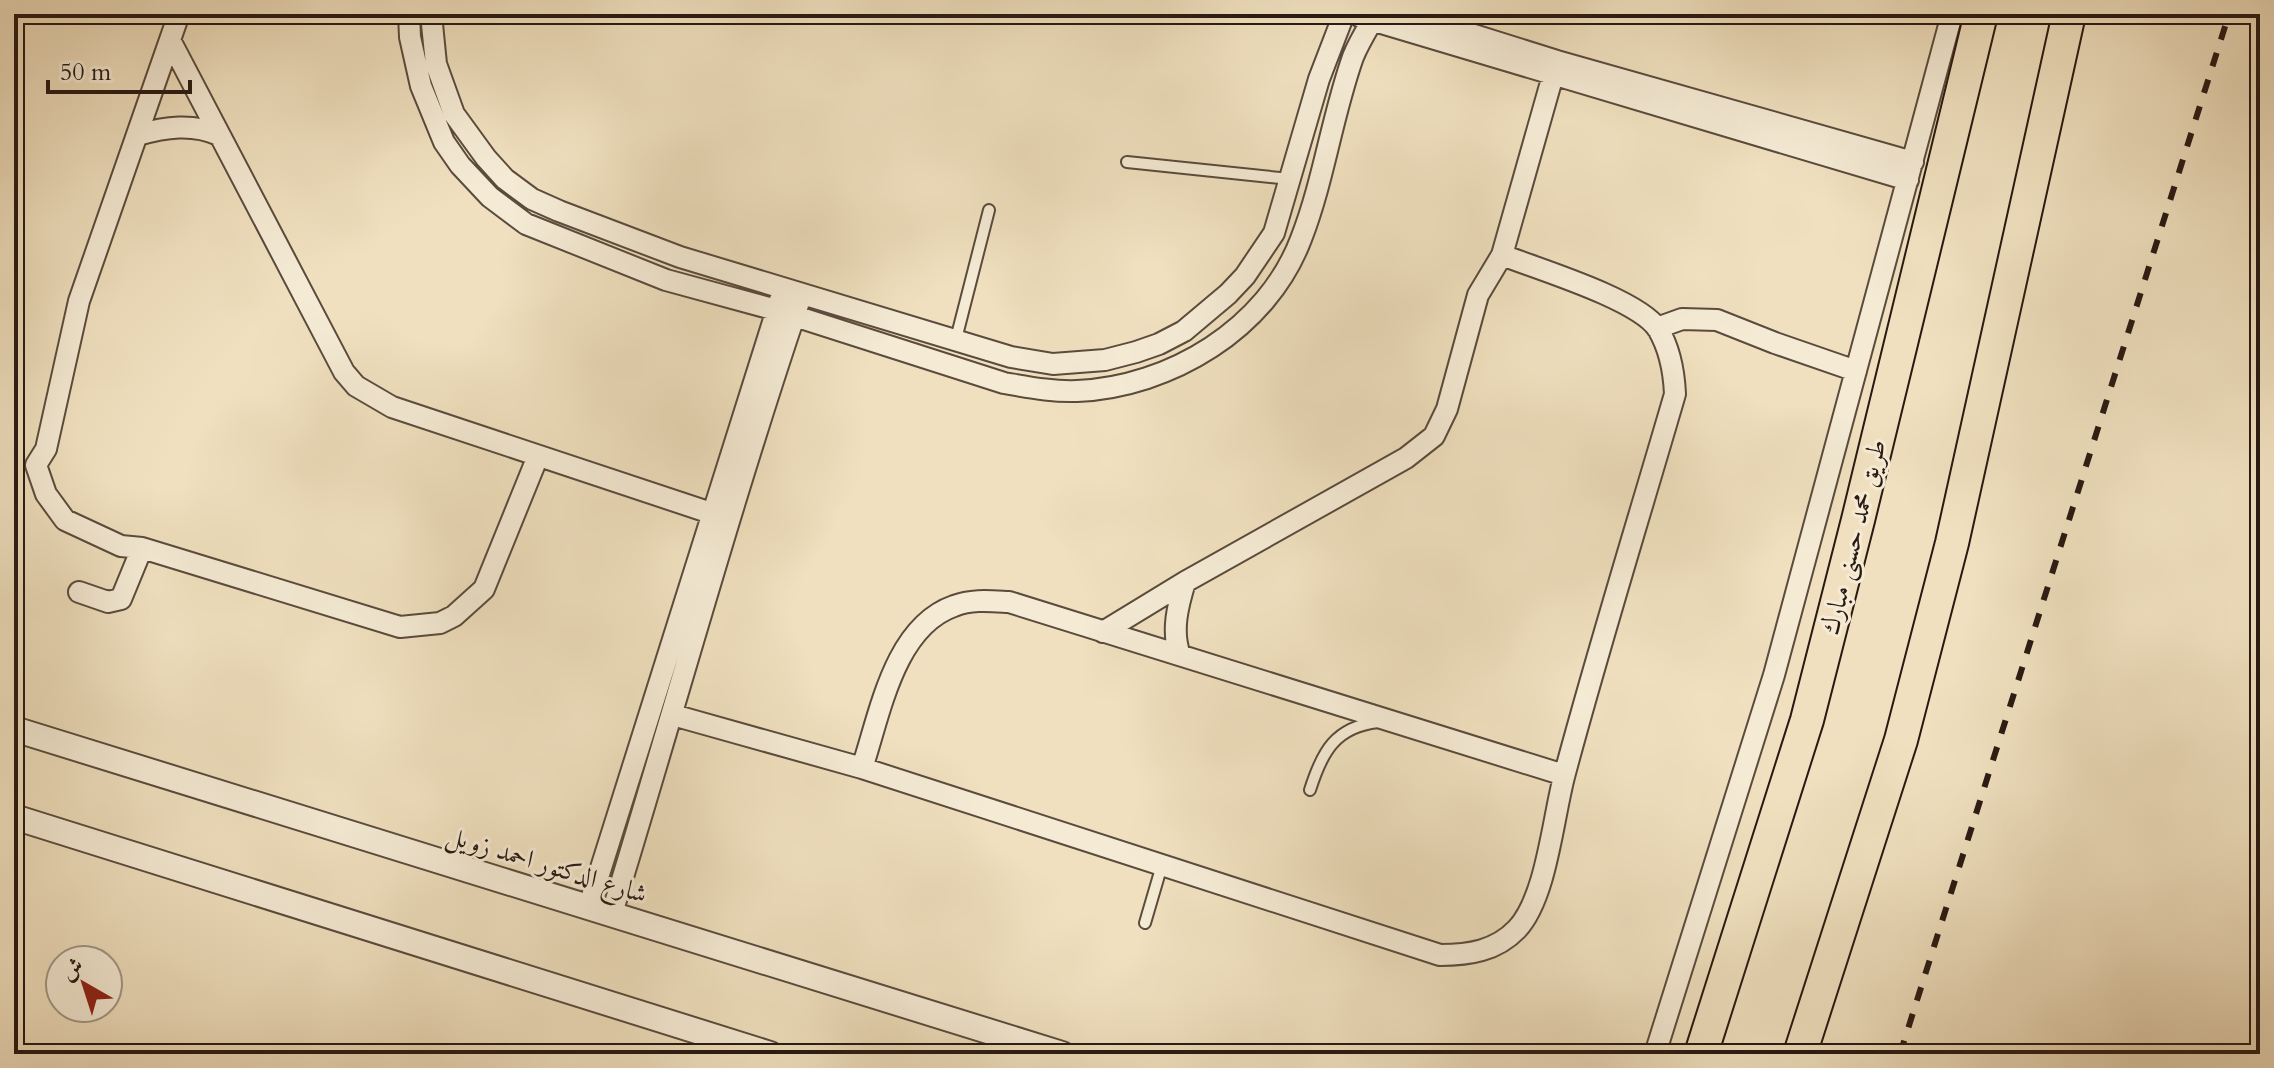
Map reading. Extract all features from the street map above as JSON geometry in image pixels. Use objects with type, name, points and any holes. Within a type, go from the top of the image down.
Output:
[{"type":"highway","name":"طريق محمد حسنى مبارك","points":[[1701,1054],[1807,720],[1981,14]]},
{"type":"highway","points":[[1800,1054],[1901,740],[1925,649],[1952,543],[2069,14]]},
{"type":"street","points":[[179,14],[79,301],[46,449],[36,465],[46,494],[65,520],[121,546],[142,548],[400,627],[440,623],[454,616],[484,589],[538,456]]},
{"type":"street","points":[[409,14],[410,37],[421,86],[444,142],[460,165],[490,197],[526,224],[653,275],[785,312],[1004,383],[1040,389],[1076,391],[1147,379],[1181,365],[1218,342],[1253,314],[1281,280],[1301,240],[1367,16],[1910,171]]},
{"type":"street","points":[[431,14],[436,64],[454,114],[505,179],[532,199],[680,257],[1011,357],[1053,364],[1105,360],[1159,344],[1184,331],[1245,276],[1274,233],[1326,57],[1344,14]]},
{"type":"street","points":[[1407,14],[1555,68]]},
{"type":"street","points":[[1655,1054],[1774,675],[1952,14]]},
{"type":"street","points":[[171,42],[344,372],[356,386],[392,407],[720,516]]},
{"type":"street","points":[[1103,632],[1185,582],[1406,458],[1434,436],[1447,409],[1478,295],[1502,255],[1555,68]]},
{"type":"street","points":[[138,135],[156,129],[190,127],[219,135]]},
{"type":"street","points":[[673,715],[862,768],[1440,955],[1468,955],[1495,946],[1518,928],[1534,905],[1564,775],[1675,394],[1670,356],[1657,328],[1644,315],[1622,302],[1502,255]]},
{"type":"street","points":[[600,910],[720,516],[793,291]]},
{"type":"street","points":[[1657,328],[1682,319],[1717,320],[1856,371]]},
{"type":"street","points":[[600,910],[673,715],[720,516]]},
{"type":"street","points":[[79,592],[108,602],[121,599],[142,548]]},
{"type":"street","points":[[1180,655],[1176,628],[1185,582]]},
{"type":"street","points":[[862,768],[896,666],[909,640],[928,620],[953,606],[981,600],[1009,602],[1564,775]]},
{"type":"street","name":"شارع الدكتور احمد زويل","points":[[14,729],[1056,1053]]},
{"type":"street","points":[[14,817],[770,1054]]},
{"type":"lane","points":[[1127,162],[1290,179]]},
{"type":"lane","points":[[956,339],[989,210]]},
{"type":"lane","points":[[1310,790],[1319,760],[1332,743],[1368,723],[1388,721]]},
{"type":"lane","points":[[1145,923],[1162,865]]},
{"type":"railway","points":[[1900,1054],[2229,14]]}]
